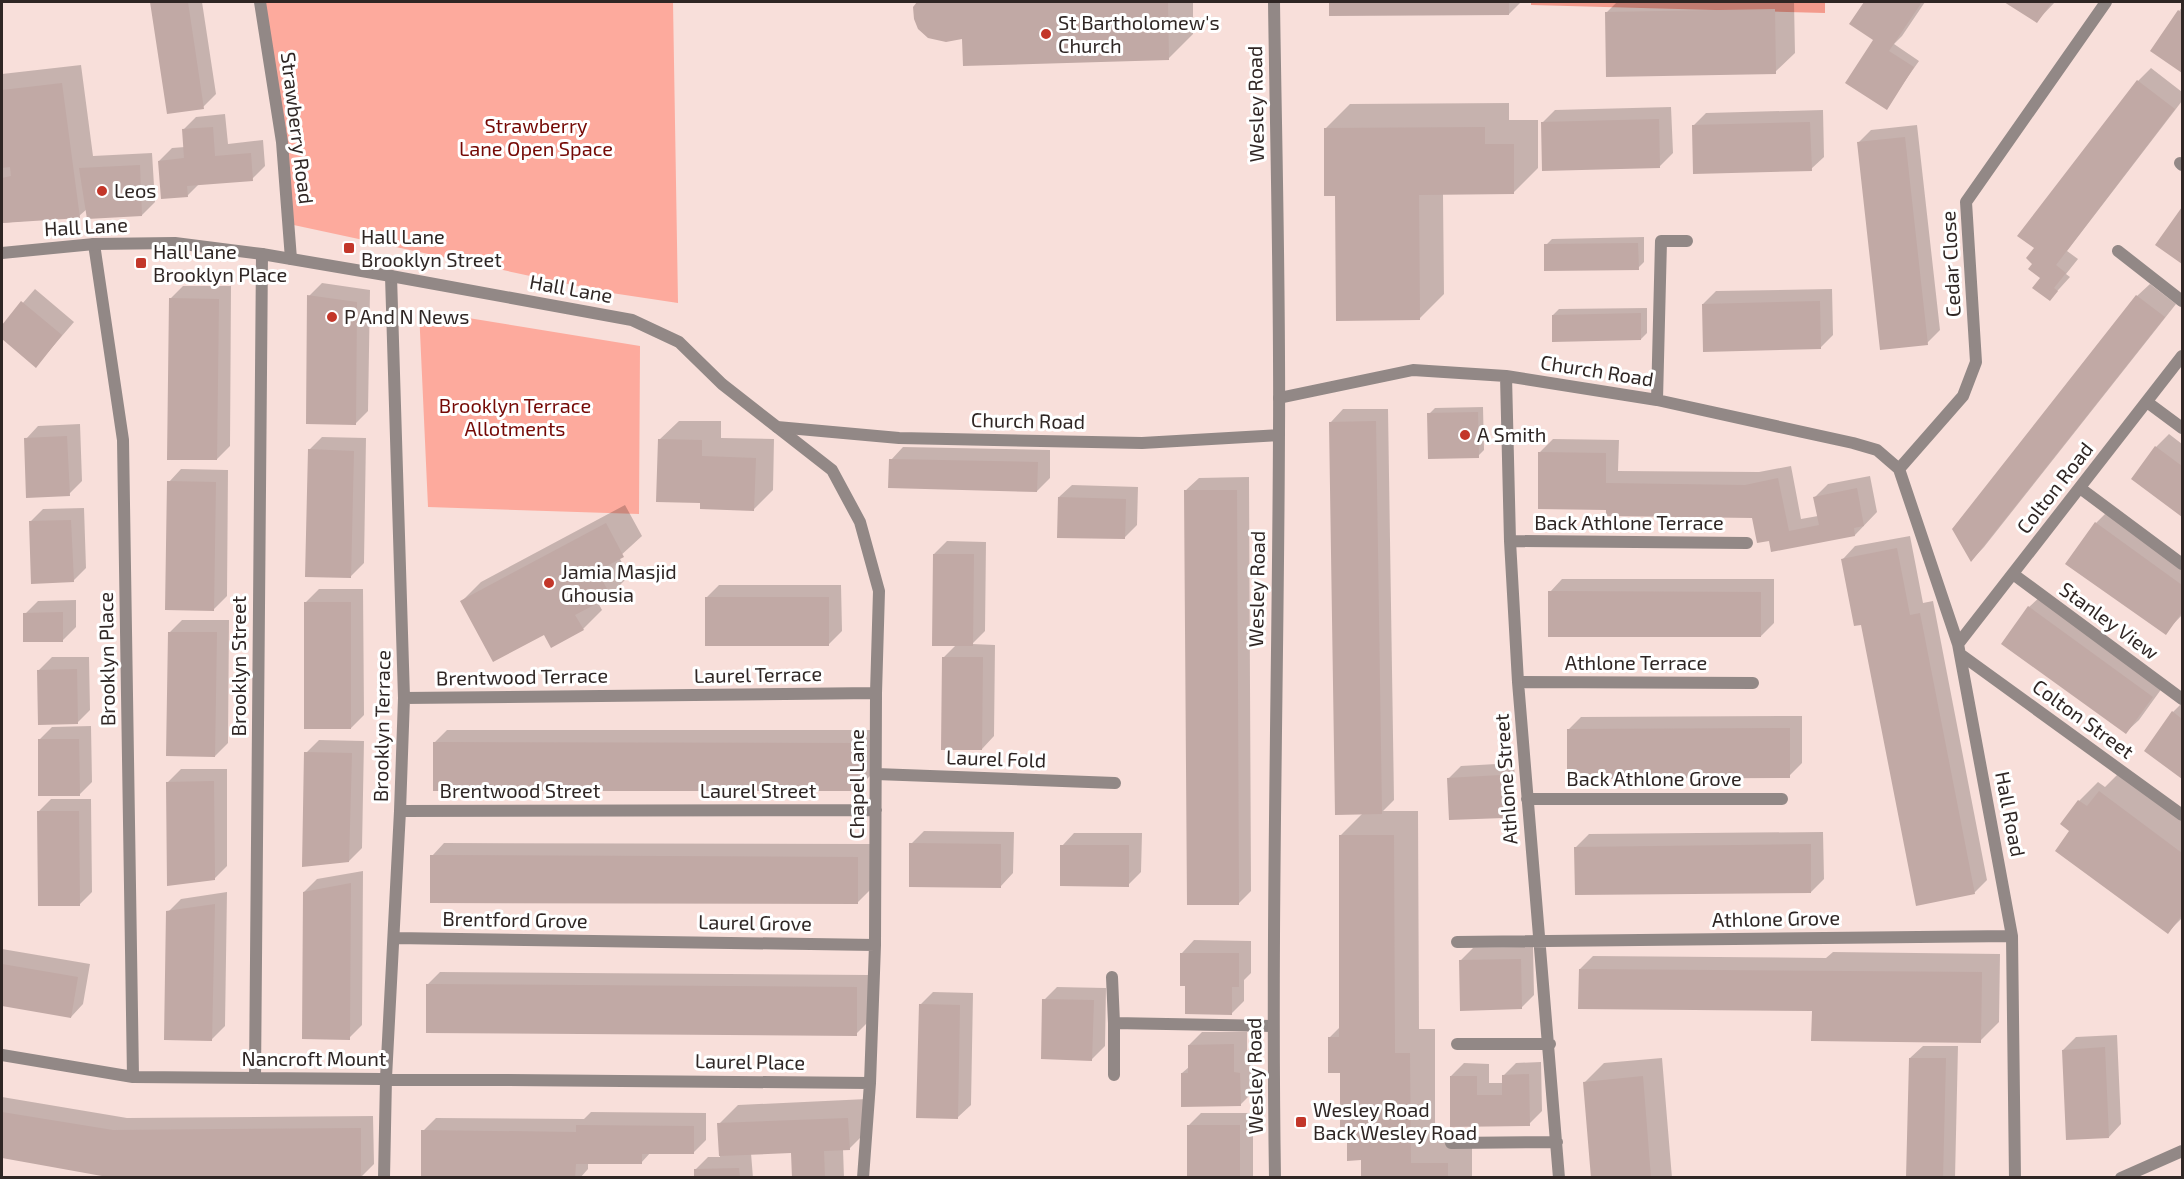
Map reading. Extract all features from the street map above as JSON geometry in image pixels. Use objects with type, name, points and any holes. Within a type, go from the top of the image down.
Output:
[{"type":"street","name":"Strawberry Road","points":[[260,2],[282,142],[291,259]]},
{"type":"street","name":"Wesley Road","points":[[1274,2],[1279,398],[1273,1026],[1275,1178]]},
{"type":"street","name":"Cedar Close","points":[[1899,469],[1963,396],[1976,362],[1966,202],[2106,2]]},
{"type":"street","points":[[1657,400],[1661,241],[1687,241]]},
{"type":"street","name":"Hall Lane","points":[[2,253],[94,244],[175,243],[262,254],[632,320],[679,342],[722,384],[777,428]]},
{"type":"street","name":"Brooklyn Place","points":[[94,244],[123,440],[133,1077]]},
{"type":"street","points":[[2118,251],[2182,301]]},
{"type":"street","name":"Brooklyn Street","points":[[255,1078],[262,254]]},
{"type":"street","name":"Brooklyn Terrace","points":[[384,1178],[386,1078],[404,698],[391,276]]},
{"type":"street","name":"Colton Road","points":[[1959,649],[2013,574],[2182,356]]},
{"type":"street","name":"Church Road","points":[[1279,398],[1413,370],[1506,376],[1657,400],[1853,443],[1877,450],[1899,469]]},
{"type":"street","name":"Athlone Street","points":[[1506,376],[1510,542],[1518,682],[1539,941],[1550,1044],[1559,1178]]},
{"type":"street","points":[[2147,402],[2182,428]]},
{"type":"street","name":"Church Road","points":[[777,428],[899,438],[1107,442],[1279,435]]},
{"type":"street","name":"Chapel Lane","points":[[777,428],[832,470],[860,522],[879,591],[876,693],[875,945],[870,1083],[863,1178]]},
{"type":"street","name":"Hall Road","points":[[1899,469],[1959,649],[2012,936],[2015,1178]]},
{"type":"street","points":[[2080,488],[2182,564]]},
{"type":"street","name":"Back Athlone Terrace","points":[[1510,542],[1747,543]]},
{"type":"street","name":"Stanley View","points":[[2013,574],[2182,699]]},
{"type":"street","name":"Colton Street","points":[[1959,649],[2182,815]]},
{"type":"street","name":"Athlone Terrace","points":[[1518,682],[1753,683]]},
{"type":"street","name":"Laurel Terrace","points":[[640,695],[876,693]]},
{"type":"street","name":"Brentwood Terrace","points":[[404,698],[640,695]]},
{"type":"street","name":"Laurel Fold","points":[[876,774],[1115,783]]},
{"type":"street","name":"Back Athlone Grove","points":[[1527,799],[1782,799]]},
{"type":"street","name":"Brentwood Street","points":[[400,810],[639,810]]},
{"type":"street","name":"Laurel Street","points":[[639,810],[876,810]]},
{"type":"street","name":"Athlone Grove","points":[[1457,942],[2012,936]]},
{"type":"street","name":"Brentford Grove","points":[[394,938],[634,941]]},
{"type":"street","name":"Laurel Grove","points":[[634,941],[875,945]]},
{"type":"street","points":[[1112,977],[1114,1075]]},
{"type":"street","points":[[1114,1023],[1273,1026]]},
{"type":"street","points":[[1457,1044],[1550,1044]]},
{"type":"street","name":"Nancroft Mount","points":[[2,1055],[133,1077],[629,1080]]},
{"type":"street","name":"Laurel Place","points":[[629,1080],[870,1083]]},
{"type":"street","points":[[1451,1143],[1557,1142]]},
{"type":"street","points":[[2121,1178],[2182,1151]]},
{"type":"green space","name":"Strawberry Lane Open Space","points":[[260,2],[673,2],[678,303],[605,292],[289,224]]},
{"type":"green space","name":"Brooklyn Terrace Allotments","points":[[419,310],[640,346],[639,514],[428,507]]},
{"type":"shaded area","points":[[1531,2],[1825,2],[1825,13],[1531,5]]},
{"type":"building","points":[[150,2],[188,2],[204,109],[167,114]]},
{"type":"building","name":"St Bartholomew's Church","points":[[917,2],[1168,2],[1169,60],[963,66],[962,39],[946,42],[928,38],[918,29],[913,7]]},
{"type":"building","points":[[1329,2],[1509,2],[1509,15],[1329,16]]},
{"type":"building","points":[[1864,2],[1922,2],[1889,51],[1914,67],[1887,110],[1845,83],[1873,40],[1849,24]]},
{"type":"building","points":[[2004,2],[2052,2],[2037,23]]},
{"type":"building","points":[[1775,9],[1776,74],[1606,77],[1605,12]]},
{"type":"building","points":[[2178,10],[2182,13],[2182,73],[2150,51]]},
{"type":"building","points":[[2137,80],[2175,109],[2056,265],[2066,273],[2054,288],[2058,291],[2050,301],[2032,288],[2040,278],[2028,269],[2032,264],[2026,258],[2034,248],[2017,236]]},
{"type":"building","points":[[62,83],[80,218],[2,223],[2,178],[11,176],[10,167],[2,168],[2,90]]},
{"type":"building","points":[[1659,119],[1660,168],[1542,171],[1541,122]]},
{"type":"building","points":[[1810,122],[1812,171],[1693,174],[1692,125]]},
{"type":"building","points":[[213,127],[215,156],[251,153],[253,181],[187,186],[188,197],[161,199],[158,161],[184,158],[182,129]]},
{"type":"building","points":[[1485,127],[1485,144],[1514,144],[1514,194],[1419,195],[1420,320],[1336,321],[1335,196],[1324,196],[1324,128]]},
{"type":"building","points":[[1905,137],[1928,345],[1880,350],[1857,142]]},
{"type":"building","points":[[140,165],[142,216],[87,219],[79,168]]},
{"type":"building","points":[[2182,207],[2182,264],[2155,245]]},
{"type":"building","points":[[1638,243],[1639,270],[1544,271],[1544,244]]},
{"type":"building","points":[[307,295],[357,302],[356,425],[306,424]]},
{"type":"building","points":[[2136,295],[2165,317],[1971,562],[1952,529]]},
{"type":"building","points":[[169,298],[219,299],[217,460],[167,460]]},
{"type":"building","points":[[21,301],[62,335],[36,368],[2,339],[2,325]]},
{"type":"building","points":[[1820,301],[1821,349],[1703,352],[1702,304]]},
{"type":"building","points":[[1641,313],[1641,340],[1552,342],[1552,315]]},
{"type":"building","points":[[1478,412],[1479,458],[1428,459],[1427,413]]},
{"type":"building","points":[[1376,421],[1382,814],[1335,815],[1329,422]]},
{"type":"building","points":[[67,436],[70,496],[26,498],[24,438]]},
{"type":"building","points":[[658,439],[702,440],[702,456],[756,458],[754,511],[700,509],[700,503],[656,502]]},
{"type":"building","points":[[2155,446],[2182,466],[2182,517],[2131,479]]},
{"type":"building","points":[[308,449],[354,451],[351,578],[305,577]]},
{"type":"building","points":[[1538,452],[1606,453],[1606,483],[1745,485],[1778,478],[1789,531],[1819,525],[1813,497],[1857,488],[1864,526],[1854,528],[1855,536],[1771,552],[1769,541],[1757,543],[1752,518],[1606,516],[1606,510],[1538,509]]},
{"type":"building","points":[[889,459],[1038,462],[1037,492],[888,488]]},
{"type":"building","points":[[167,481],[216,482],[214,611],[165,610]]},
{"type":"building","points":[[1184,490],[1237,490],[1239,905],[1187,905]]},
{"type":"building","points":[[1058,497],[1126,499],[1125,539],[1057,538]]},
{"type":"building","points":[[71,520],[74,582],[31,584],[29,521]]},
{"type":"building","points":[[2095,522],[2182,585],[2182,612],[2166,635],[2065,564]]},
{"type":"building","name":"Jamia Masjid Ghousia","points":[[606,523],[624,557],[597,571],[611,596],[575,615],[584,630],[551,648],[544,635],[493,662],[460,601]]},
{"type":"building","points":[[1897,548],[1910,615],[1920,613],[1975,894],[1916,906],[1861,625],[1854,626],[1841,559]]},
{"type":"building","points":[[933,554],[974,554],[973,646],[932,646]]},
{"type":"building","points":[[1548,591],[1761,592],[1761,637],[1548,637]]},
{"type":"building","points":[[705,597],[829,597],[829,646],[705,646]]},
{"type":"building","points":[[304,602],[351,602],[351,729],[304,729]]},
{"type":"building","points":[[2028,606],[2153,697],[2126,734],[2001,644]]},
{"type":"building","points":[[63,612],[63,642],[23,642],[23,613]]},
{"type":"building","points":[[168,632],[217,632],[215,757],[166,756]]},
{"type":"building","points":[[942,657],[983,657],[982,750],[941,750]]},
{"type":"building","points":[[77,669],[78,724],[38,725],[37,670]]},
{"type":"building","points":[[2172,711],[2182,719],[2182,779],[2144,751]]},
{"type":"building","points":[[1790,728],[1790,778],[1567,779],[1567,729]]},
{"type":"building","points":[[38,739],[79,739],[80,796],[38,796]]},
{"type":"building","points":[[433,742],[858,743],[858,791],[433,791]]},
{"type":"building","points":[[304,752],[352,753],[349,862],[302,867]]},
{"type":"building","points":[[1501,775],[1504,818],[1449,820],[1447,778]]},
{"type":"building","points":[[214,781],[215,880],[167,886],[166,782]]},
{"type":"building","points":[[2099,791],[2182,853],[2182,915],[2168,934],[2055,851],[2069,831],[2060,824],[2078,800],[2087,806]]},
{"type":"building","points":[[37,811],[79,811],[80,906],[38,906]]},
{"type":"building","points":[[1339,835],[1394,835],[1395,1053],[1410,1053],[1411,1163],[1448,1163],[1448,1178],[1361,1178],[1361,1160],[1347,1161],[1347,1133],[1340,1134],[1340,1073],[1328,1073],[1328,1037],[1339,1037]]},
{"type":"building","points":[[909,843],[1001,844],[1001,888],[909,887]]},
{"type":"building","points":[[1811,844],[1811,893],[1575,895],[1574,847]]},
{"type":"building","points":[[1060,845],[1129,845],[1129,887],[1060,886]]},
{"type":"building","points":[[430,855],[858,857],[858,904],[430,903]]},
{"type":"building","points":[[351,883],[350,1040],[302,1039],[303,892]]},
{"type":"building","points":[[215,904],[212,1041],[164,1040],[166,911]]},
{"type":"building","points":[[1180,953],[1239,953],[1239,987],[1232,987],[1232,1015],[1185,1014],[1185,986],[1180,986]]},
{"type":"building","points":[[1521,959],[1522,1009],[1460,1011],[1459,960]]},
{"type":"building","points":[[2,964],[78,977],[71,1018],[2,1006]]},
{"type":"building","points":[[1579,969],[1982,972],[1981,1043],[1811,1041],[1812,1011],[1578,1009]]},
{"type":"building","points":[[426,984],[857,987],[857,1036],[426,1033]]},
{"type":"building","points":[[1042,999],[1094,1000],[1092,1061],[1041,1059]]},
{"type":"building","points":[[919,1004],[960,1005],[958,1119],[916,1118]]},
{"type":"building","points":[[1234,1044],[1234,1072],[1240,1073],[1241,1106],[1181,1107],[1181,1073],[1188,1073],[1188,1045]]},
{"type":"building","points":[[2105,1047],[2109,1138],[2066,1140],[2062,1050]]},
{"type":"building","points":[[1909,1058],[1946,1058],[1943,1178],[1906,1178]]},
{"type":"building","points":[[1529,1074],[1530,1126],[1450,1127],[1450,1076],[1477,1076],[1477,1095],[1502,1095],[1502,1075]]},
{"type":"building","points":[[1643,1076],[1651,1178],[1591,1178],[1583,1082]]},
{"type":"building","points":[[2,1112],[113,1130],[361,1128],[361,1178],[113,1178],[2,1158]]},
{"type":"building","points":[[848,1118],[850,1150],[824,1151],[825,1178],[792,1178],[791,1153],[719,1156],[717,1123]]},
{"type":"building","points":[[576,1125],[694,1126],[694,1154],[642,1154],[642,1164],[576,1164],[575,1178],[421,1178],[421,1130],[576,1132]]},
{"type":"building","points":[[1187,1125],[1240,1125],[1240,1178],[1187,1178]]},
{"type":"building","points":[[739,1168],[740,1178],[694,1178],[694,1169]]},
{"type":"place","name":"St Bartholomew's Church","points":[[1046,34]]},
{"type":"place","name":"Leos","points":[[102,191]]},
{"type":"place","name":"Hall Lane Brooklyn Street","points":[[349,248]]},
{"type":"place","name":"Hall Lane Brooklyn Place","points":[[141,263]]},
{"type":"place","name":"P And N News","points":[[332,317]]},
{"type":"place","name":"A Smith","points":[[1465,435]]},
{"type":"place","name":"Jamia Masjid Ghousia","points":[[549,583]]},
{"type":"place","name":"Wesley Road Back Wesley Road","points":[[1301,1122]]}]
